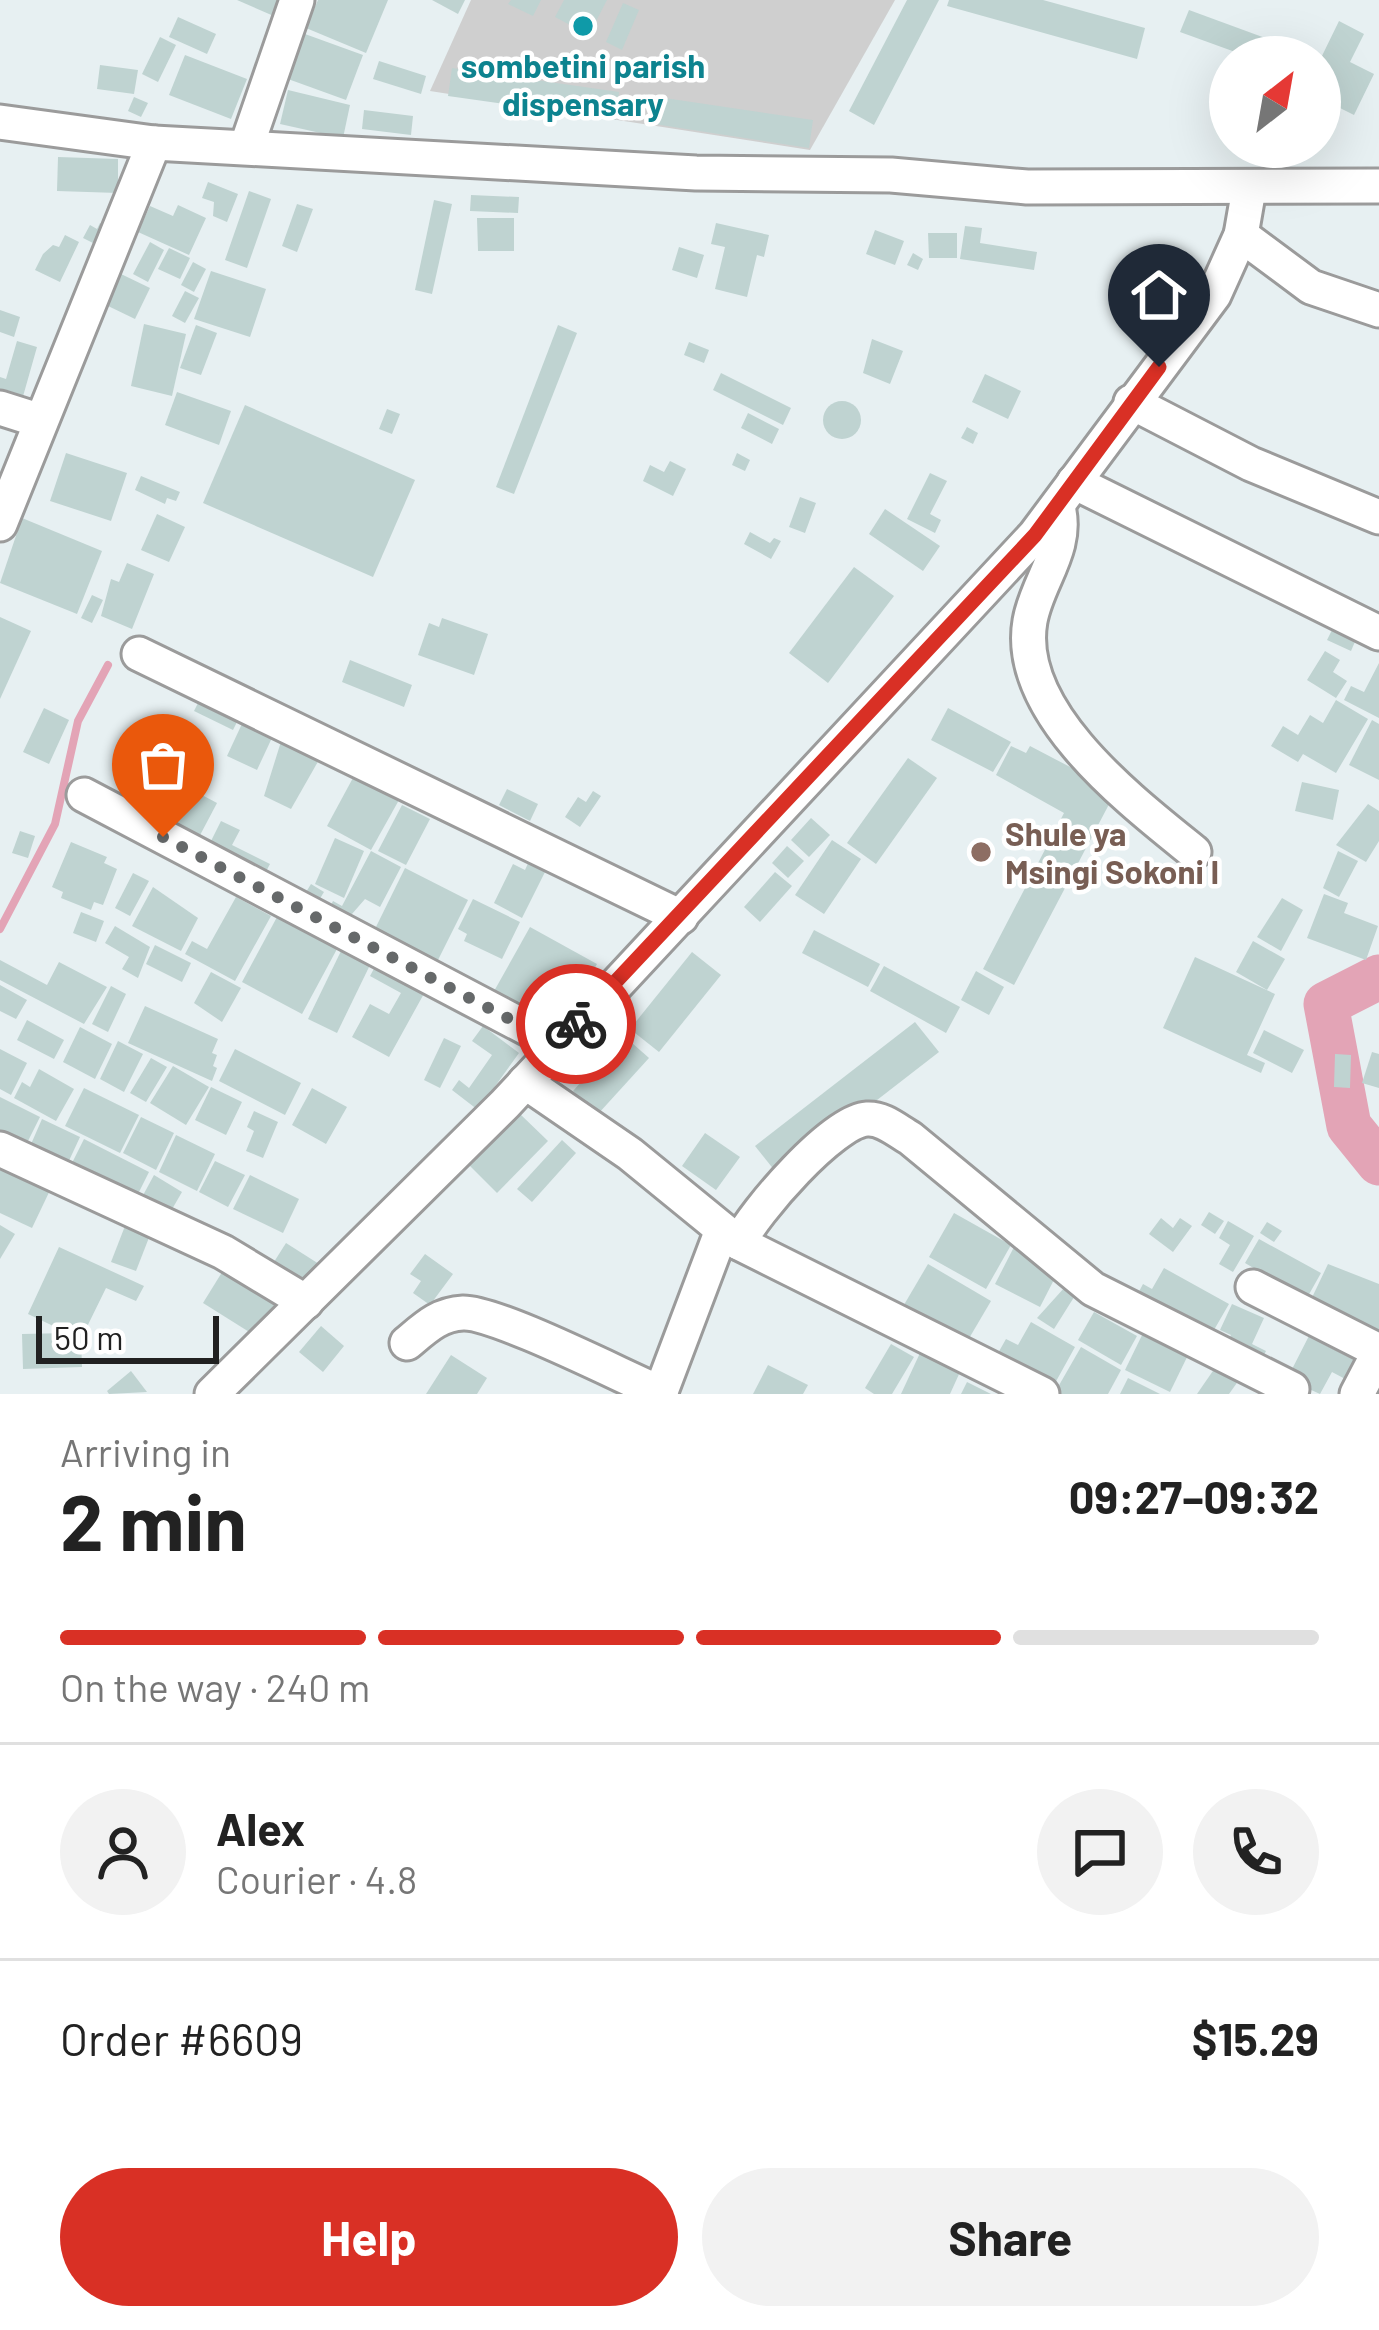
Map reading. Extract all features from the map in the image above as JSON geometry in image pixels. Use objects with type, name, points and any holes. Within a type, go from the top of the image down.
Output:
[{"type":"street","points":[[247,145],[297,0]]},
{"type":"street","points":[[0,122],[154,143],[696,173],[891,175],[1027,187],[1249,189],[1377,179]]},
{"type":"street","points":[[0,524],[154,143]]},
{"type":"street","points":[[212,1394],[515,1093],[1066,495],[1214,295],[1241,235],[1249,189]]},
{"type":"street","points":[[1241,235],[1311,287],[1379,310]]},
{"type":"street","points":[[1131,402],[1251,464],[1379,517]]},
{"type":"street","points":[[0,408],[41,421]]},
{"type":"street","points":[[1066,495],[1379,632]]},
{"type":"street","points":[[1066,495],[1059,545],[1029,623],[1032,677],[1058,720],[1121,790],[1194,852]]},
{"type":"street","points":[[139,654],[681,917]]},
{"type":"street","points":[[84,796],[557,1044]]},
{"type":"street","points":[[515,1093],[630,1154],[730,1236],[1042,1394]]},
{"type":"street","points":[[407,1342],[439,1317],[466,1312],[500,1320],[660,1393],[730,1236],[839,1132],[861,1119],[880,1120],[910,1138],[1093,1289],[1292,1389]]},
{"type":"street","points":[[0,1149],[223,1252],[307,1302]]},
{"type":"street","points":[[1253,1287],[1379,1351],[1357,1394]]},
{"type":"shaded area","points":[[471,0],[895,0],[810,150],[430,91]]},
{"type":"building","points":[[237,0],[284,0],[276,17]]},
{"type":"building","points":[[318,0],[388,0],[366,53],[306,28]]},
{"type":"building","points":[[432,0],[465,0],[458,14]]},
{"type":"building","name":"sombetini parish dispensary","points":[[511,0],[541,0],[533,16],[508,4]]},
{"type":"building","name":"sombetini parish dispensary","points":[[564,0],[607,0],[589,35],[555,17]]},
{"type":"building","points":[[907,0],[939,0],[874,125],[849,111]]},
{"type":"building","points":[[949,0],[1043,0],[1145,28],[1137,59],[947,6]]},
{"type":"building","points":[[623,3],[639,10],[622,50],[606,42]]},
{"type":"building","points":[[1189,10],[1260,36],[1209,36],[1209,43],[1180,32]]},
{"type":"building","points":[[178,17],[216,34],[207,54],[169,37]]},
{"type":"building","points":[[1339,21],[1364,34],[1350,62],[1374,74],[1354,115],[1341,108],[1341,36],[1332,36]]},
{"type":"building","points":[[305,34],[363,55],[346,100],[288,79]]},
{"type":"building","points":[[160,37],[176,45],[158,82],[142,74]]},
{"type":"building","points":[[185,55],[247,79],[231,119],[169,95]]},
{"type":"building","points":[[379,61],[426,76],[421,94],[373,79]]},
{"type":"building","points":[[100,65],[138,70],[134,94],[97,89]]},
{"type":"building","points":[[452,68],[619,92],[616,120],[448,96]]},
{"type":"building","points":[[288,90],[350,105],[343,138],[280,124]]},
{"type":"building","points":[[134,97],[148,103],[141,117],[128,111]]},
{"type":"building","points":[[658,97],[813,120],[809,148],[654,124]]},
{"type":"building","points":[[364,110],[413,116],[411,135],[362,129]]},
{"type":"building","points":[[58,157],[118,159],[118,193],[57,191]]},
{"type":"building","points":[[208,182],[238,194],[227,222],[213,216],[214,202],[202,198]]},
{"type":"building","points":[[249,191],[271,199],[247,268],[225,260]]},
{"type":"building","points":[[471,195],[519,197],[518,213],[470,211]]},
{"type":"building","points":[[434,200],[452,204],[432,294],[415,290]]},
{"type":"building","points":[[297,204],[313,209],[297,252],[282,246]]},
{"type":"building","points":[[178,205],[206,218],[189,255],[138,232],[150,206],[173,216]]},
{"type":"building","points":[[477,218],[514,218],[514,251],[478,251]]},
{"type":"building","points":[[100,223],[114,231],[105,249],[83,238],[90,225],[97,229]]},
{"type":"building","points":[[716,223],[769,235],[764,257],[757,255],[747,297],[715,289],[725,247],[711,244]]},
{"type":"building","points":[[965,226],[982,228],[980,243],[1037,252],[1034,270],[960,259]]},
{"type":"building","points":[[875,230],[904,241],[895,265],[866,254]]},
{"type":"building","points":[[928,233],[957,233],[957,258],[929,258]]},
{"type":"building","points":[[65,235],[79,242],[60,282],[35,270],[43,254],[53,245],[59,247]]},
{"type":"building","points":[[150,242],[164,250],[148,282],[133,274]]},
{"type":"building","points":[[679,247],[704,255],[697,278],[672,270]]},
{"type":"building","points":[[169,248],[190,258],[180,279],[158,269]]},
{"type":"building","points":[[913,253],[923,259],[918,270],[907,265]]},
{"type":"building","points":[[193,262],[206,269],[194,292],[181,285]]},
{"type":"building","points":[[211,271],[266,289],[250,337],[194,319]]},
{"type":"building","points":[[121,274],[150,288],[135,319],[106,305]]},
{"type":"building","points":[[185,291],[199,298],[185,323],[172,316]]},
{"type":"building","points":[[0,310],[20,317],[14,337],[0,332]]},
{"type":"building","points":[[144,324],[186,334],[172,396],[131,386]]},
{"type":"building","points":[[196,325],[217,333],[201,375],[180,368]]},
{"type":"building","points":[[558,325],[577,333],[514,494],[496,487]]},
{"type":"building","points":[[872,339],[903,351],[890,384],[863,373]]},
{"type":"building","points":[[17,341],[37,347],[20,407],[0,402],[0,377],[6,379]]},
{"type":"building","points":[[689,342],[709,350],[704,363],[684,355]]},
{"type":"building","points":[[721,373],[791,408],[783,425],[713,390]]},
{"type":"building","points":[[985,374],[1021,391],[1008,419],[972,402]]},
{"type":"building","points":[[177,392],[231,411],[219,445],[165,425]]},
{"type":"building","points":[[842,401],[855,407],[861,420],[855,433],[842,439],[829,433],[823,420],[829,407]]},
{"type":"building","points":[[245,405],[415,480],[373,577],[203,503]]},
{"type":"building","points":[[387,409],[400,414],[392,434],[379,429]]},
{"type":"building","points":[[748,413],[779,429],[772,444],[741,428]]},
{"type":"building","points":[[967,427],[978,433],[973,444],[961,438]]},
{"type":"building","points":[[66,453],[127,473],[111,521],[50,501]]},
{"type":"building","points":[[737,453],[750,460],[745,471],[732,465]]},
{"type":"building","points":[[670,461],[686,469],[673,496],[643,481],[650,465],[664,472]]},
{"type":"building","points":[[930,473],[947,481],[930,514],[941,520],[935,533],[907,519]]},
{"type":"building","points":[[141,476],[180,492],[176,501],[167,498],[165,504],[135,490]]},
{"type":"building","points":[[800,497],[816,503],[805,533],[789,527]]},
{"type":"building","points":[[885,509],[940,546],[923,571],[869,534]]},
{"type":"building","points":[[157,514],[185,527],[169,562],[141,550]]},
{"type":"building","points":[[22,518],[102,551],[77,614],[0,583]]},
{"type":"building","points":[[750,532],[770,543],[774,538],[781,541],[771,559],[744,544]]},
{"type":"building","points":[[127,563],[154,574],[132,629],[101,616],[111,579],[119,582]]},
{"type":"building","points":[[854,567],[894,596],[828,683],[789,653]]},
{"type":"building","points":[[92,595],[103,600],[92,623],[81,618]]},
{"type":"building","points":[[0,617],[31,631],[0,699]]},
{"type":"building","points":[[442,618],[488,634],[474,675],[418,655],[429,623],[439,627]]},
{"type":"building","points":[[1334,626],[1357,637],[1351,651],[1327,640]]},
{"type":"building","points":[[1325,651],[1340,660],[1333,672],[1347,681],[1336,698],[1307,680]]},
{"type":"building","points":[[350,660],[412,685],[404,707],[342,682]]},
{"type":"building","points":[[1379,663],[1379,718],[1344,700],[1351,686],[1364,692]]},
{"type":"building","points":[[203,693],[242,712],[233,730],[194,711]]},
{"type":"building","points":[[1336,700],[1368,719],[1336,773],[1303,754],[1298,762],[1271,746],[1283,726],[1298,735],[1310,715],[1323,723]]},
{"type":"building","points":[[44,708],[69,720],[49,764],[23,752]]},
{"type":"building","points":[[948,708],[1011,742],[993,772],[931,740]]},
{"type":"building","points":[[247,713],[277,727],[257,770],[227,756]]},
{"type":"building","points":[[1372,720],[1379,724],[1379,780],[1349,765]]},
{"type":"building","points":[[284,732],[324,751],[291,809],[264,796]]},
{"type":"building","points":[[1011,746],[1026,753],[1030,746],[1116,791],[1014,985],[983,969],[1064,813],[996,775]]},
{"type":"building","points":[[908,758],[937,778],[876,864],[847,843]]},
{"type":"building","points":[[354,776],[399,800],[371,850],[327,826]]},
{"type":"building","points":[[1302,782],[1339,790],[1333,820],[1295,811]]},
{"type":"building","points":[[185,786],[217,803],[198,839],[166,823]]},
{"type":"building","points":[[507,789],[538,804],[530,821],[499,805]]},
{"type":"building","points":[[593,791],[601,796],[580,827],[565,817],[578,797],[586,802]]},
{"type":"building","points":[[1368,804],[1379,811],[1379,841],[1366,862],[1336,845]]},
{"type":"building","points":[[402,805],[430,819],[406,865],[378,851]]},
{"type":"building","points":[[811,818],[830,835],[809,857],[791,840]]},
{"type":"building","points":[[221,821],[240,830],[232,845],[270,864],[262,879],[206,851]]},
{"type":"building","points":[[20,831],[35,836],[28,858],[12,853]]},
{"type":"building","points":[[335,838],[364,851],[344,898],[315,884]]},
{"type":"building","points":[[832,840],[861,859],[824,914],[795,895]]},
{"type":"building","points":[[71,842],[107,857],[104,863],[117,869],[103,905],[94,902],[91,910],[61,898],[63,892],[52,887]]},
{"type":"building","points":[[787,846],[804,861],[788,878],[772,863]]},
{"type":"building","points":[[371,851],[401,867],[380,907],[365,899],[345,922],[327,913],[333,901],[342,906]]},
{"type":"building","points":[[1338,851],[1358,861],[1339,897],[1323,888]]},
{"type":"building","points":[[530,859],[547,868],[522,918],[494,903],[513,864],[525,870]]},
{"type":"building","points":[[405,868],[468,900],[437,962],[374,931]]},
{"type":"building","points":[[775,872],[792,886],[760,922],[744,907]]},
{"type":"building","points":[[133,873],[149,881],[130,916],[115,908]]},
{"type":"building","points":[[311,884],[324,892],[316,905],[303,897]]},
{"type":"building","points":[[153,887],[198,918],[181,951],[132,926]]},
{"type":"building","points":[[1324,894],[1348,903],[1344,913],[1378,926],[1366,960],[1307,938]]},
{"type":"building","points":[[236,897],[271,916],[235,981],[185,954],[192,941],[207,949]]},
{"type":"building","points":[[1282,898],[1303,910],[1281,951],[1257,937]]},
{"type":"building","points":[[473,899],[520,922],[502,959],[464,941],[467,934],[458,929]]},
{"type":"building","points":[[81,912],[104,921],[96,942],[73,933]]},
{"type":"building","points":[[277,917],[337,949],[302,1014],[242,982]]},
{"type":"building","points":[[115,926],[150,947],[138,978],[122,969],[129,957],[105,943]]},
{"type":"building","points":[[530,927],[597,964],[560,1031],[493,993]]},
{"type":"building","points":[[814,930],[880,964],[868,987],[802,953]]},
{"type":"building","points":[[1253,941],[1285,959],[1267,990],[1236,972]]},
{"type":"building","points":[[155,945],[191,963],[182,982],[146,964]]},
{"type":"building","points":[[341,951],[370,965],[337,1033],[308,1019]]},
{"type":"building","points":[[692,952],[721,975],[659,1052],[630,1029]]},
{"type":"building","points":[[1195,957],[1275,994],[1247,1055],[1265,1063],[1261,1073],[1163,1028]]},
{"type":"building","points":[[0,960],[47,985],[59,962],[107,987],[84,1024],[0,980]]},
{"type":"building","points":[[377,963],[426,990],[389,1057],[352,1037],[370,1004],[389,1014],[401,993],[370,976]]},
{"type":"building","points":[[884,966],[960,1007],[946,1033],[870,991]]},
{"type":"building","points":[[976,971],[1004,987],[989,1015],[961,1000]]},
{"type":"building","points":[[211,972],[241,988],[222,1022],[194,1003]]},
{"type":"building","points":[[0,985],[27,1000],[16,1019],[0,1011]]},
{"type":"building","points":[[111,986],[126,994],[108,1032],[92,1024]]},
{"type":"building","points":[[145,1006],[218,1039],[212,1053],[217,1055],[213,1066],[217,1068],[212,1081],[128,1043]]},
{"type":"building","points":[[27,1020],[64,1040],[54,1059],[17,1040]]},
{"type":"building","points":[[915,1022],[939,1052],[779,1176],[755,1146]]},
{"type":"building","points":[[483,1026],[519,1053],[478,1110],[452,1090],[459,1080],[469,1088],[492,1055],[472,1041]]},
{"type":"building","points":[[80,1027],[112,1044],[95,1079],[63,1062]]},
{"type":"building","points":[[1264,1030],[1304,1050],[1292,1073],[1253,1053]]},
{"type":"building","points":[[623,1035],[649,1058],[598,1114],[573,1091]]},
{"type":"building","points":[[444,1038],[461,1046],[440,1088],[424,1080]]},
{"type":"building","points":[[118,1041],[143,1054],[124,1092],[100,1079]]},
{"type":"building","points":[[0,1049],[27,1063],[11,1095],[0,1089]]},
{"type":"building","points":[[235,1049],[301,1083],[285,1115],[219,1081]]},
{"type":"building","points":[[1372,1052],[1379,1054],[1379,1088],[1362,1083]]},
{"type":"building","points":[[1335,1054],[1351,1055],[1350,1088],[1334,1087]]},
{"type":"building","points":[[151,1058],[167,1067],[146,1102],[130,1093]]},
{"type":"building","points":[[173,1066],[209,1087],[186,1125],[150,1103]]},
{"type":"building","points":[[39,1069],[74,1089],[56,1121],[14,1098],[22,1082],[30,1087]]},
{"type":"building","points":[[211,1087],[242,1102],[226,1135],[195,1120]]},
{"type":"building","points":[[84,1088],[139,1115],[120,1153],[65,1126]]},
{"type":"building","points":[[312,1088],[347,1107],[326,1144],[292,1125]]},
{"type":"building","points":[[0,1097],[40,1117],[22,1153],[0,1142]]},
{"type":"building","points":[[254,1111],[278,1122],[263,1158],[246,1151],[254,1131],[247,1127]]},
{"type":"building","points":[[519,1113],[548,1141],[497,1193],[468,1164]]},
{"type":"building","points":[[141,1117],[174,1133],[156,1170],[123,1153]]},
{"type":"building","points":[[42,1119],[80,1137],[67,1165],[28,1151]]},
{"type":"building","points":[[705,1133],[740,1157],[716,1190],[682,1166]]},
{"type":"building","points":[[176,1135],[215,1154],[197,1191],[159,1172]]},
{"type":"building","points":[[84,1139],[149,1172],[135,1200],[67,1173]]},
{"type":"building","points":[[562,1140],[576,1153],[532,1202],[517,1189]]},
{"type":"building","points":[[0,1159],[53,1184],[32,1228],[0,1213]]},
{"type":"building","points":[[215,1161],[245,1175],[228,1207],[199,1192]]},
{"type":"building","points":[[154,1175],[182,1192],[164,1223],[141,1199]]},
{"type":"building","points":[[250,1175],[299,1199],[283,1233],[233,1209]]},
{"type":"building","points":[[1209,1212],[1224,1221],[1215,1234],[1201,1225]]},
{"type":"building","points":[[954,1213],[1011,1245],[986,1289],[929,1257]]},
{"type":"building","points":[[1161,1218],[1173,1228],[1180,1218],[1192,1226],[1173,1252],[1149,1234]]},
{"type":"building","points":[[1228,1221],[1254,1236],[1233,1272],[1219,1264],[1230,1245],[1219,1238]]},
{"type":"building","points":[[1267,1222],[1282,1231],[1274,1242],[1260,1233]]},
{"type":"building","points":[[0,1225],[15,1234],[0,1259]]},
{"type":"building","points":[[125,1226],[150,1235],[136,1271],[111,1262]]},
{"type":"building","points":[[1259,1239],[1321,1273],[1303,1305],[1257,1280],[1262,1273],[1245,1263]]},
{"type":"building","points":[[286,1243],[319,1264],[300,1294],[267,1273]]},
{"type":"building","points":[[59,1247],[144,1286],[136,1301],[106,1288],[81,1339],[82,1367],[23,1369],[22,1334],[68,1333],[28,1314]]},
{"type":"building","points":[[1014,1247],[1059,1270],[1040,1307],[995,1284]]},
{"type":"building","points":[[425,1254],[453,1274],[430,1305],[413,1293],[421,1281],[410,1274]]},
{"type":"building","points":[[928,1264],[991,1301],[961,1352],[898,1315]]},
{"type":"building","points":[[1328,1264],[1379,1284],[1379,1344],[1307,1308]]},
{"type":"building","points":[[1164,1268],[1229,1304],[1207,1342],[1134,1301],[1143,1284],[1152,1289]]},
{"type":"building","points":[[224,1269],[279,1304],[259,1338],[203,1303]]},
{"type":"building","points":[[1065,1287],[1076,1294],[1054,1329],[1037,1318]]},
{"type":"building","points":[[1232,1304],[1264,1318],[1252,1344],[1266,1351],[1258,1367],[1224,1351],[1231,1335],[1220,1330]]},
{"type":"building","points":[[1094,1312],[1137,1336],[1121,1365],[1078,1340]]},
{"type":"building","points":[[1031,1322],[1075,1347],[1049,1394],[993,1362],[1006,1339],[1018,1345]]},
{"type":"building","points":[[321,1326],[344,1346],[323,1372],[299,1352]]},
{"type":"building","points":[[1146,1327],[1191,1349],[1170,1392],[1125,1370]]},
{"type":"building","points":[[1312,1330],[1329,1338],[1325,1345],[1358,1362],[1349,1381],[1332,1372],[1320,1394],[1287,1379]]},
{"type":"building","points":[[891,1344],[914,1357],[892,1394],[874,1394],[865,1388]]},
{"type":"building","points":[[1081,1347],[1121,1370],[1108,1394],[1054,1394]]},
{"type":"building","points":[[920,1353],[960,1372],[950,1394],[901,1394]]},
{"type":"building","points":[[451,1355],[487,1378],[477,1394],[426,1394]]},
{"type":"building","points":[[768,1365],[808,1385],[803,1394],[753,1394]]},
{"type":"building","points":[[1217,1365],[1239,1380],[1229,1394],[1197,1394]]},
{"type":"building","points":[[131,1371],[147,1392],[109,1394],[107,1391]]},
{"type":"building","points":[[1128,1378],[1160,1394],[1120,1394]]},
{"type":"building","points":[[967,1382],[991,1394],[961,1394]]},
{"type":"waterway","points":[[0,929],[55,824],[78,721],[108,665]]},
{"type":"waterway","points":[[1379,977],[1326,1004],[1349,1126],[1379,1163]]},
{"type":"way so far","points":[[163,837],[557,1044],[576,1024]]},
{"type":"place","name":"sombetini parish dispensary","points":[[583,26]]},
{"type":"place","name":"Shule ya Msingi Sokoni I","points":[[981,852]]},
{"type":"route","points":[[576,1024],[1035,535],[1159,367]]}]
